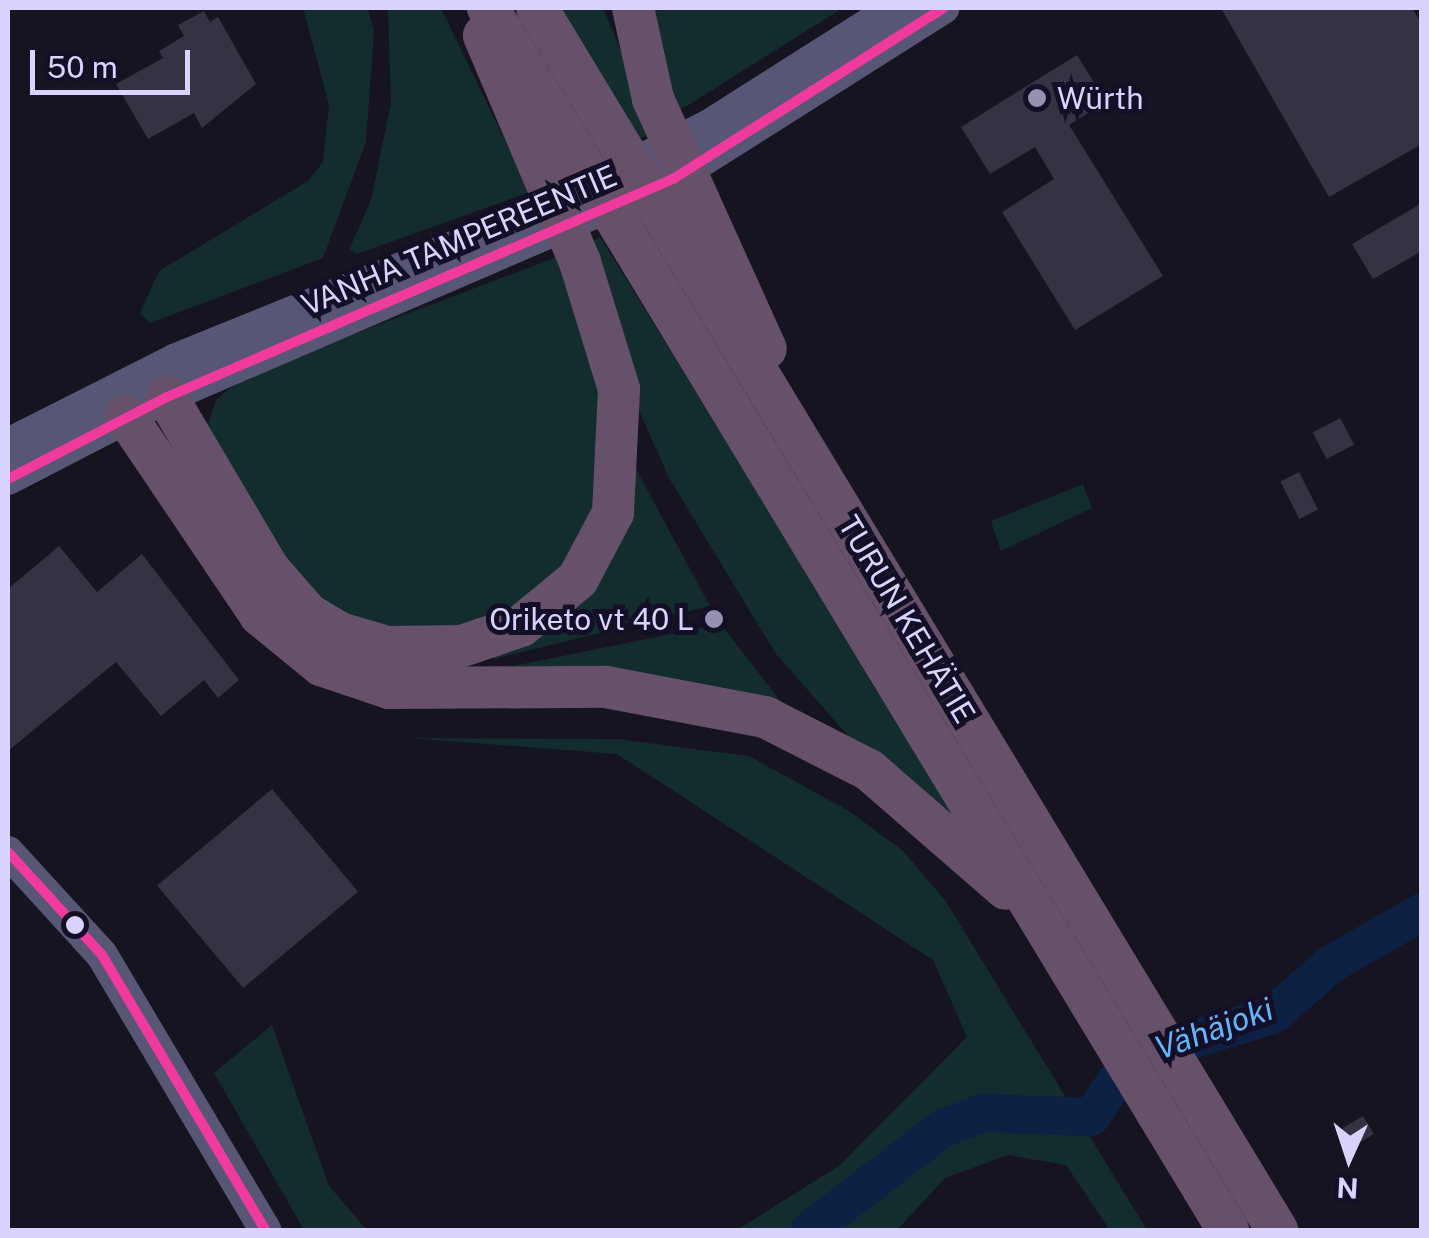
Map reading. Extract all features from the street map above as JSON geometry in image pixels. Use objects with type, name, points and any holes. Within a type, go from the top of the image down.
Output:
[{"type":"highway","points":[[141,398],[288,595],[354,639],[420,650],[476,643],[521,626],[587,568],[619,487],[619,389],[580,262],[474,8]]},
{"type":"highway","name":"TURUN KEHÄTIE","points":[[488,8],[1228,1230]]},
{"type":"highway","name":"TURUN KEHÄTIE","points":[[537,8],[1277,1230]]},
{"type":"highway","points":[[633,8],[653,99],[816,470]]},
{"type":"highway","points":[[141,398],[260,615],[321,665],[406,690],[663,692],[789,725],[899,792],[1041,921]]},
{"type":"main road","name":"VANHA TAMPEREENTIE","points":[[716,139],[894,8]]},
{"type":"main road","name":"VANHA TAMPEREENTIE","points":[[8,444],[141,398],[540,228],[716,139],[944,8]]},
{"type":"main road","name":"VANHA TAMPEREENTIE","points":[[8,480],[141,398]]},
{"type":"main road","points":[[8,852],[102,954],[266,1230]]},
{"type":"green space","points":[[303,8],[368,8],[374,32],[366,142],[323,258],[150,323],[140,313],[159,271],[308,181],[323,162],[329,105]]},
{"type":"green space","points":[[388,8],[441,8],[530,192],[357,254],[349,250],[371,200],[391,103]]},
{"type":"green space","points":[[556,8],[603,8],[655,132],[639,139]]},
{"type":"green space","points":[[642,8],[843,8],[674,114]]},
{"type":"green space","points":[[600,237],[961,829],[858,747],[776,654],[669,478],[637,406],[585,244]]},
{"type":"green space","points":[[562,255],[583,299],[615,470],[544,602],[422,641],[314,602],[206,431],[216,400],[248,374]]},
{"type":"green space","points":[[636,469],[710,606],[494,659],[494,653]]},
{"type":"green space","points":[[1083,484],[1092,508],[1001,551],[991,521]]},
{"type":"green space","points":[[721,624],[791,715],[508,667]]},
{"type":"green space","points":[[409,738],[618,739],[749,756],[849,811],[903,851],[945,900],[1147,1230],[1110,1230],[1066,1165],[1008,1155],[945,1178],[897,1230],[737,1230],[840,1165],[967,1037],[933,960],[617,754]]},
{"type":"green space","points":[[272,1025],[329,1186],[367,1230],[304,1230],[214,1073]]},
{"type":"building","points":[[1221,8],[1412,8],[1422,24],[1422,144],[1329,197]]},
{"type":"building","points":[[204,11],[210,22],[218,17],[256,84],[202,128],[194,113],[148,139],[116,84],[163,58],[159,51],[184,36],[178,25]]},
{"type":"building","points":[[1077,55],[1106,102],[1069,125],[1163,276],[1075,330],[1002,212],[1054,179],[1035,147],[990,174],[961,127]]},
{"type":"building","points":[[1422,203],[1422,251],[1373,279],[1352,244]]},
{"type":"building","points":[[1340,418],[1354,444],[1327,459],[1313,433]]},
{"type":"building","points":[[1299,472],[1318,509],[1299,519],[1280,482]]},
{"type":"building","points":[[59,546],[97,592],[142,554],[239,680],[218,698],[204,680],[161,716],[116,662],[8,751],[8,589]]},
{"type":"building","points":[[272,789],[358,892],[243,988],[157,885]]},
{"type":"building","points":[[1363,1116],[1374,1134],[1353,1146],[1342,1128]]},
{"type":"waterway","name":"Vähäjoki","points":[[810,1230],[943,1128],[983,1113],[1091,1117],[1132,1058],[1273,1015],[1331,964],[1422,912]]},
{"type":"transit line","points":[[8,479],[167,397],[673,179],[944,8]]},
{"type":"transit line","points":[[8,852],[102,955],[265,1230]]},
{"type":"place","name":"Würth","points":[[1037,98]]},
{"type":"place","name":"Oriketo vt 40 L","points":[[714,619]]}]
